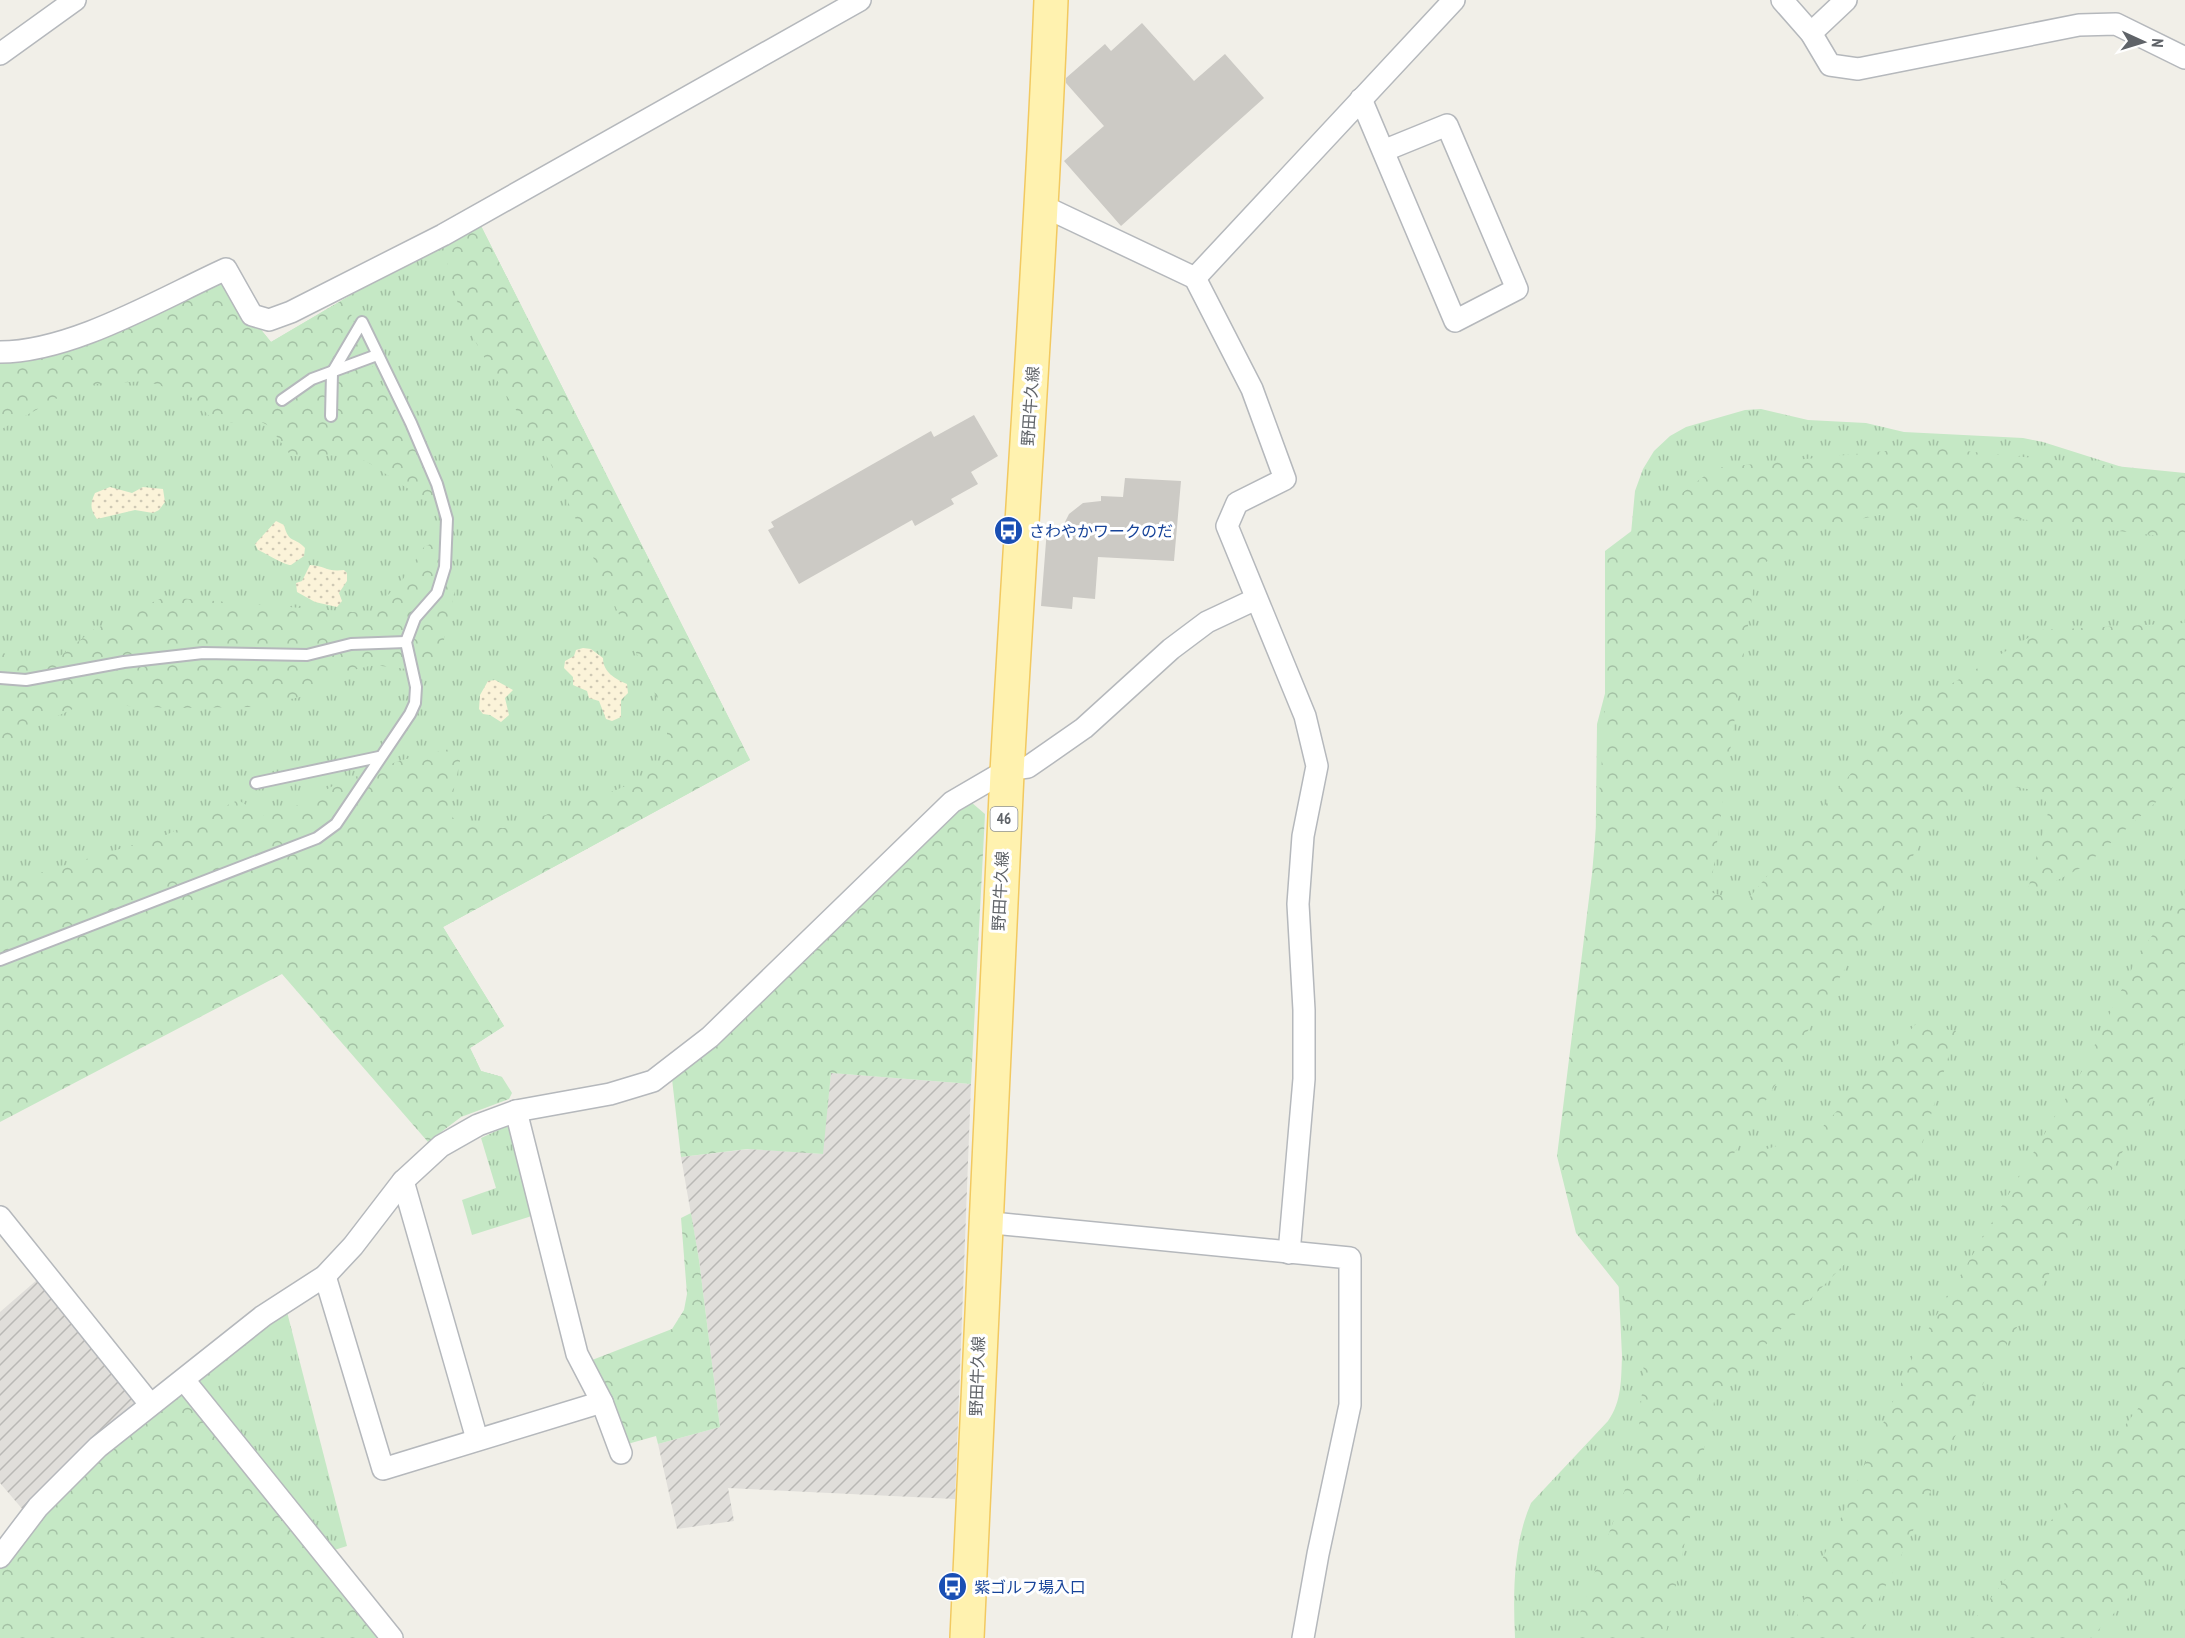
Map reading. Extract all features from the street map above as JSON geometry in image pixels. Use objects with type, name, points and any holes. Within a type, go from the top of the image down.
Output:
[{"type":"main road","name":"野田牛久線","points":[[967,1638],[983,1222],[1007,770],[1043,206],[1051,0]]},
{"type":"street","points":[[0,54],[75,0]]},
{"type":"street","points":[[0,352],[19,352],[57,344],[102,326],[226,268],[252,315],[269,320],[291,312],[442,236],[860,0]]},
{"type":"street","points":[[1196,278],[1454,0]]},
{"type":"street","points":[[1782,0],[1811,33],[1830,65],[1858,69],[2079,25],[2116,24],[2185,58]]},
{"type":"street","points":[[1811,33],[1846,0]]},
{"type":"street","points":[[1361,99],[1383,151],[1455,321],[1517,289],[1447,125],[1383,151]]},
{"type":"street","points":[[1043,206],[1196,278],[1252,389],[1286,479],[1237,503],[1227,526],[1305,716],[1317,766],[1303,836],[1298,904],[1304,1010],[1304,1079],[1289,1253]]},
{"type":"street","points":[[0,1557],[38,1507],[98,1447],[263,1317],[325,1276],[353,1246],[403,1181],[441,1146],[478,1125],[516,1111],[610,1094],[653,1082],[710,1037],[952,802],[1007,770],[1028,767],[1084,728],[1171,649],[1207,622],[1256,599]]},
{"type":"street","points":[[516,1111],[577,1354],[602,1402],[621,1453]]},
{"type":"street","points":[[403,1181],[477,1439]]},
{"type":"street","points":[[0,1217],[150,1404]]},
{"type":"street","points":[[983,1222],[1350,1258],[1350,1405],[1318,1554],[1303,1638]]},
{"type":"street","points":[[325,1276],[383,1469],[602,1402]]},
{"type":"street","points":[[184,1380],[392,1638]]},
{"type":"lane","points":[[0,960],[317,838],[336,824],[410,714],[415,702],[416,687],[406,642],[415,618],[437,593],[445,567],[447,519],[437,484],[420,444],[362,322],[332,373],[331,416]]},
{"type":"lane","points":[[282,400],[312,378],[332,373],[377,355]]},
{"type":"lane","points":[[0,678],[26,680],[124,662],[203,653],[307,655],[351,644],[406,642]]},
{"type":"lane","points":[[256,783],[379,757]]},
{"type":"shaded area","points":[[831,1073],[971,1084],[955,1499],[728,1488],[734,1521],[677,1529],[658,1444],[720,1427],[699,1260],[681,1157],[751,1149],[822,1154]]},
{"type":"shaded area","points":[[38,1279],[140,1402],[24,1511],[0,1483],[0,1312]]},
{"type":"green space","points":[[478,220],[750,760],[443,927],[504,1026],[470,1048],[481,1071],[502,1077],[426,1110],[241,875],[0,984],[0,355],[221,280],[271,342]]},
{"type":"green space","points":[[478,220],[750,760],[443,927],[504,1026],[470,1048],[481,1071],[502,1077],[512,1093],[509,1099],[461,1117],[428,1142],[282,974],[0,1122],[0,885],[166,835],[238,800],[264,816],[301,804],[338,783],[402,760],[454,748],[460,761],[449,812],[459,826],[505,828],[587,802],[635,782],[660,764],[669,751],[665,716],[549,460],[501,387],[461,316],[442,242]]},
{"type":"green space","points":[[221,280],[271,342],[346,298],[371,363],[413,441],[436,493],[433,498],[407,488],[359,459],[340,456],[291,456],[269,426],[254,418],[218,425],[189,395],[146,381],[81,385],[0,430],[0,355]]},
{"type":"green space","points":[[1761,409],[1808,420],[1866,423],[1904,432],[2023,438],[2043,442],[2185,487],[2185,1638],[1515,1638],[1514,1587],[1518,1552],[1531,1503],[1608,1421],[1616,1406],[1621,1382],[1622,1356],[1610,1102],[1595,893],[1597,724],[1622,629],[1635,491],[1643,469],[1654,451],[1670,436],[1686,427],[1745,410]]},
{"type":"green space","points":[[1925,447],[2185,473],[2185,539],[1919,507],[1816,528],[1756,569],[1710,892],[1745,903],[1898,716],[2041,630],[2185,623],[2185,776],[2086,865],[2026,897],[2049,809],[2041,791],[1988,783],[1937,816],[1730,1160],[1816,1134],[1916,1024],[1956,1031],[1905,1202],[1715,1397],[1665,1638],[1571,1638],[1636,1459],[1644,1370],[1623,1292],[1576,1233],[1557,1156],[1592,874],[1605,725],[1605,551],[1715,468]]},
{"type":"green space","points":[[439,540],[455,589],[439,663],[424,671],[373,665],[338,674],[310,695],[252,707],[171,708],[84,704],[22,732],[0,746],[0,651],[22,663],[55,660],[93,630],[164,597],[365,613],[373,611],[403,579],[424,547]]},
{"type":"green space","points":[[971,802],[985,814],[971,1084],[831,1073],[823,1154],[748,1149],[681,1157],[672,1079],[951,813]]},
{"type":"green space","points":[[2185,893],[2185,1041],[2132,1136],[1966,1412],[1907,1544],[1859,1638],[1787,1638],[1916,1350],[2082,1071],[2141,950]]},
{"type":"green space","points":[[507,1126],[513,1130],[535,1215],[472,1235],[462,1200],[496,1188],[481,1138]]},
{"type":"green space","points":[[691,1213],[720,1427],[658,1444],[656,1436],[624,1445],[587,1362],[672,1329],[684,1310],[687,1294],[681,1218]]},
{"type":"green space","points":[[286,1308],[347,1546],[325,1553],[190,1384]]},
{"type":"green space","points":[[2185,1348],[2185,1537],[2091,1638],[1960,1638]]},
{"type":"green space","points":[[182,1390],[377,1638],[0,1638],[0,1567],[31,1528],[95,1464]]},
{"type":"sand","points":[[110,487],[132,493],[143,487],[163,489],[165,502],[159,510],[153,513],[135,510],[97,519],[92,509],[93,497],[95,493]]},
{"type":"sand","points":[[276,521],[284,525],[290,538],[305,548],[304,556],[291,565],[258,550],[255,544]]},
{"type":"sand","points":[[310,565],[344,570],[347,573],[347,581],[339,593],[342,601],[337,607],[315,602],[297,592],[296,583],[302,581]]},
{"type":"sand","points":[[591,649],[603,658],[607,671],[627,684],[628,693],[621,700],[621,717],[612,721],[606,719],[599,701],[589,698],[587,691],[573,685],[573,677],[564,668],[565,661],[574,656],[576,650]]},
{"type":"sand","points":[[495,680],[513,690],[505,698],[509,715],[501,722],[490,715],[483,714],[479,709],[480,695],[488,681]]},
{"type":"building","points":[[1142,23],[1194,81],[1225,54],[1264,98],[1121,226],[1064,161],[1104,126],[1066,83],[1066,78],[1105,44],[1111,51]]},
{"type":"building","points":[[974,415],[998,456],[971,472],[978,484],[951,499],[954,504],[915,526],[912,520],[799,584],[768,530],[774,527],[771,522],[931,431],[934,437]]},
{"type":"building","points":[[1125,478],[1181,481],[1174,561],[1098,557],[1095,599],[1073,597],[1072,609],[1041,606],[1047,529],[1061,530],[1069,514],[1083,503],[1101,501],[1101,496],[1123,497]]},
{"type":"place","name":"さわやかワークのだ","points":[[1008,531]]},
{"type":"place","name":"紫ゴルフ場入口","points":[[953,1587]]}]
